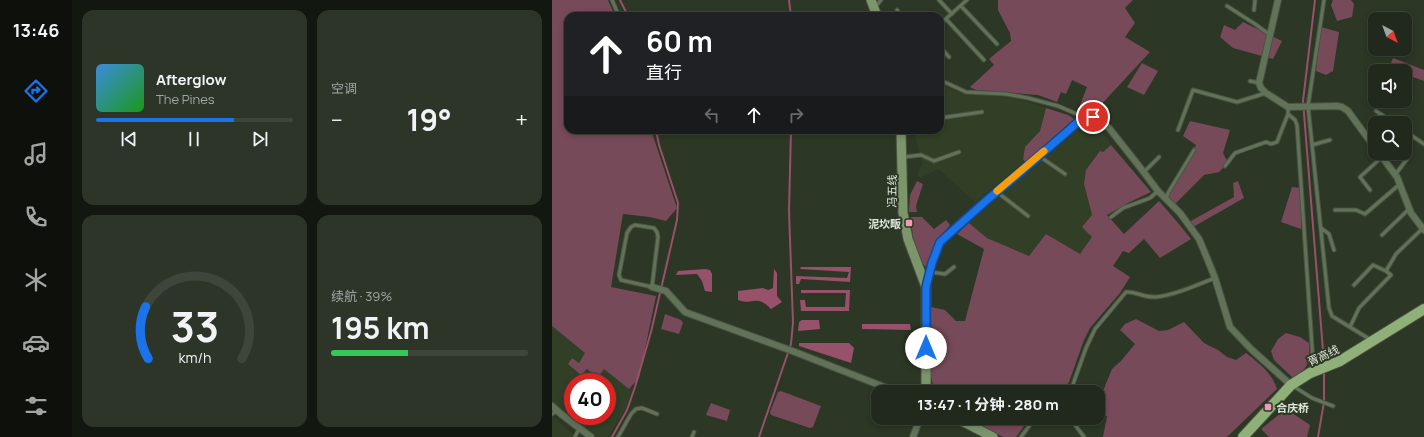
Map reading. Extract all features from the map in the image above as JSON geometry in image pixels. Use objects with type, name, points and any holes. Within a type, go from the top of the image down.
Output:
[{"type":"main road","name":"胥高线","points":[[1243,437],[1291,385],[1310,373],[1340,361],[1424,309]]},
{"type":"street","points":[[1278,0],[1260,83],[1261,88],[1266,93],[1288,107],[1342,107],[1348,111],[1368,138]]},
{"type":"street","points":[[926,287],[940,242],[1084,117],[1093,117],[1109,128],[1158,191],[1180,213],[1199,239],[1215,278],[1230,327],[1251,349],[1291,385]]},
{"type":"street","name":"冯五线","points":[[901,134],[903,213],[908,239],[926,287],[926,385]]},
{"type":"street","points":[[1384,160],[1395,175],[1409,209],[1423,229]]},
{"type":"street","points":[[652,287],[666,291],[685,312],[795,352],[879,385]]},
{"type":"street","points":[[552,406],[555,412],[591,437]]},
{"type":"street","points":[[913,437],[917,425]]},
{"type":"street","points":[[970,425],[994,437]]},
{"type":"lane","points":[[612,0],[617,12]]},
{"type":"lane","points":[[874,8],[881,0]]},
{"type":"lane","points":[[939,0],[952,14]]},
{"type":"lane","points":[[967,0],[946,20],[984,60]]},
{"type":"lane","points":[[1254,10],[1255,0]]},
{"type":"lane","points":[[1324,0],[1308,106],[1329,308],[1332,316],[1373,341]]},
{"type":"lane","points":[[961,6],[998,44]]},
{"type":"lane","points":[[1227,6],[1270,35]]},
{"type":"lane","points":[[944,51],[949,57]]},
{"type":"lane","points":[[1250,81],[1260,83]]},
{"type":"lane","points":[[944,82],[966,92],[1006,94],[1028,98],[1058,106],[1084,117]]},
{"type":"lane","points":[[1178,130],[1193,90],[1237,102],[1266,93]]},
{"type":"lane","points":[[1225,166],[1235,153],[1266,142],[1271,144],[1277,142],[1288,114],[1288,107]]},
{"type":"lane","points":[[1376,111],[1384,116]]},
{"type":"lane","points":[[944,117],[982,112]]},
{"type":"lane","points":[[1288,114],[1295,120],[1297,125],[1313,361],[1310,373]]},
{"type":"lane","points":[[1412,136],[1424,144]]},
{"type":"lane","points":[[1312,144],[1330,140]]},
{"type":"lane","points":[[1166,199],[1168,192],[1194,150]]},
{"type":"lane","points":[[903,158],[921,155],[934,161],[959,152]]},
{"type":"lane","points":[[1039,156],[1066,174]]},
{"type":"lane","points":[[1144,172],[1160,157]]},
{"type":"lane","points":[[1370,190],[1360,177],[1375,160]]},
{"type":"lane","points":[[1395,175],[1406,160]]},
{"type":"lane","points":[[1335,210],[1356,210],[1365,214],[1400,184]]},
{"type":"lane","points":[[1111,216],[1123,208],[1150,198],[1158,191]]},
{"type":"lane","points":[[997,192],[1028,216]]},
{"type":"lane","points":[[1382,234],[1409,209]]},
{"type":"lane","points":[[635,225],[654,228],[658,232],[652,287],[621,280],[619,275],[627,233],[631,227],[635,225]]},
{"type":"lane","points":[[1321,228],[1330,234],[1334,250]]},
{"type":"lane","points":[[1386,271],[1396,254],[1423,229]]},
{"type":"lane","points":[[1350,327],[1359,308],[1391,275],[1373,265],[1354,285]]},
{"type":"lane","points":[[930,271],[945,274],[954,267]]},
{"type":"lane","points":[[1073,385],[1086,348],[1095,329],[1126,292],[1131,292],[1142,296],[1157,297],[1215,278]]},
{"type":"lane","points":[[1291,385],[1312,398],[1333,406]]},
{"type":"lane","points":[[618,437],[631,414],[636,409],[642,408],[657,414]]},
{"type":"lane","points":[[1021,437],[1030,425]]},
{"type":"lane","points":[[1075,425],[1084,437]]},
{"type":"lane","points":[[575,437],[580,429]]},
{"type":"lane","points":[[692,437],[694,432]]},
{"type":"shaded area","points":[[552,0],[608,0],[613,12],[564,12],[564,134],[652,134],[677,208],[666,221],[650,217],[623,214],[611,287],[656,296],[639,378],[629,389],[616,379],[616,373],[609,373],[604,369],[601,373],[592,373],[587,369],[583,373],[579,373],[568,364],[572,358],[579,363],[585,353],[552,326]]},
{"type":"shaded area","points":[[998,0],[1133,0],[1125,8],[1135,23],[1125,37],[1150,52],[1098,108],[1085,112],[1079,108],[1087,87],[1072,80],[1066,94],[1061,92],[1057,102],[1038,95],[976,90],[970,87],[994,65],[989,59],[1011,41],[1010,33],[998,10]]},
{"type":"shaded area","points":[[1333,0],[1351,0],[1354,4],[1352,17],[1337,21],[1331,5]]},
{"type":"shaded area","points":[[1243,22],[1282,41],[1273,59],[1233,48],[1220,37],[1224,25],[1235,30]]},
{"type":"shaded area","points":[[1321,27],[1339,32],[1333,71],[1326,75],[1316,71]]},
{"type":"shaded area","points":[[1393,58],[1408,64],[1391,64]]},
{"type":"shaded area","points":[[1142,63],[1158,71],[1144,95],[1127,87]]},
{"type":"shaded area","points":[[1412,65],[1424,70],[1424,81],[1412,77]]},
{"type":"shaded area","points":[[944,86],[958,92],[1018,98],[1046,108],[1040,131],[1025,147],[1023,159],[1025,162],[975,202],[938,169],[921,178],[917,175],[922,163],[915,134],[944,134]]},
{"type":"shaded area","points":[[1046,108],[1068,115],[1074,119],[1025,162],[1023,159],[1025,147],[1040,131]]},
{"type":"shaded area","points":[[1190,121],[1230,130],[1223,153],[1228,163],[1219,172],[1204,175],[1175,204],[1168,196],[1196,145],[1183,136]]},
{"type":"shaded area","points":[[1085,122],[1093,124],[1107,138],[1111,145],[1103,152],[1084,184],[1092,215],[1093,237],[1080,254],[1029,256],[987,238],[969,223],[1003,191]]},
{"type":"shaded area","points":[[1111,145],[1151,192],[1107,215],[1124,234],[1159,201],[1191,239],[1160,258],[1144,239],[1129,253],[1123,251],[1113,266],[1130,277],[1120,293],[1090,328],[1067,385],[933,385],[930,373],[931,307],[945,310],[956,321],[965,321],[984,249],[957,234],[969,223],[987,238],[1029,256],[1046,234],[1080,254],[1092,237],[1082,227],[1092,215],[1084,184],[1086,170],[1100,151],[1103,152]]},
{"type":"shaded area","points":[[917,181],[923,184],[916,206],[917,212],[909,212],[910,195]]},
{"type":"shaded area","points":[[1238,181],[1244,198],[1193,227],[1189,222],[1234,197],[1233,183]]},
{"type":"shaded area","points":[[1292,187],[1301,188],[1301,229],[1281,222]]},
{"type":"shaded area","points":[[911,217],[922,217],[934,229],[946,220],[950,225],[937,240],[926,267],[922,263],[916,250]]},
{"type":"shaded area","points":[[801,267],[851,267],[850,282],[801,279],[799,284],[796,284],[796,276],[847,278],[849,272],[800,269]]},
{"type":"shaded area","points":[[774,269],[777,273],[777,296],[782,302],[771,309],[766,304],[758,301],[747,302],[738,300],[738,291],[763,288],[768,290],[773,288]]},
{"type":"shaded area","points":[[710,270],[712,274],[712,292],[705,291],[702,281],[697,274],[676,275],[678,271]]},
{"type":"shaded area","points":[[801,290],[850,290],[849,311],[801,311],[800,300],[805,300],[806,307],[845,307],[846,293],[801,293]]},
{"type":"shaded area","points":[[665,314],[681,320],[683,323],[679,334],[661,329]]},
{"type":"shaded area","points":[[1136,319],[1159,331],[1168,330],[1184,322],[1204,343],[1218,350],[1227,357],[1236,360],[1246,353],[1268,373],[1277,389],[1227,437],[1103,437],[1107,416],[1105,416],[1105,386],[1112,369],[1121,361],[1135,344],[1120,330],[1125,324]]},
{"type":"shaded area","points":[[802,320],[819,320],[820,329],[798,331],[799,322]]},
{"type":"shaded area","points":[[862,324],[910,324],[911,330],[862,329]]},
{"type":"shaded area","points":[[552,326],[586,353],[579,363],[572,358],[568,364],[587,369],[604,369],[609,373],[564,373],[564,413],[552,402]]},
{"type":"shaded area","points":[[1286,333],[1300,337],[1309,343],[1308,364],[1293,378],[1274,360],[1271,351],[1278,339]]},
{"type":"shaded area","points":[[799,343],[849,343],[854,348],[851,363],[799,346]]},
{"type":"shaded area","points":[[616,378],[632,391],[626,408],[616,424]]},
{"type":"shaded area","points":[[781,391],[821,406],[813,427],[810,428],[771,415],[770,412],[778,392]]},
{"type":"shaded area","points":[[711,403],[730,410],[727,421],[706,415]]},
{"type":"shaded area","points":[[1286,409],[1310,425],[1307,437],[1269,437],[1261,429]]},
{"type":"shaded area","points":[[552,415],[576,437],[552,437]]},
{"type":"shaded area","points":[[580,425],[615,425],[608,437],[597,437]]},
{"type":"shaded area","points":[[981,425],[1025,425],[1016,437],[1003,437]]},
{"type":"waterway","points":[[620,0],[626,12]]},
{"type":"waterway","points":[[789,0],[790,12]]},
{"type":"waterway","points":[[1315,0],[1303,101],[1324,363]]},
{"type":"waterway","points":[[612,437],[627,410],[635,387],[651,332],[677,220],[678,203],[657,134]]},
{"type":"waterway","points":[[759,437],[791,344],[793,323],[789,211],[791,134]]},
{"type":"waterway","points":[[1318,437],[1324,402],[1324,371]]},
{"type":"slow traffic","points":[[997,191],[1044,151]]},
{"type":"place","name":"泥坎畈","points":[[909,223]]},
{"type":"place","name":"合庆桥","points":[[1268,407]]},
{"type":"route","points":[[926,348],[926,287],[932,263],[940,242],[1084,117],[1093,117]]}]
